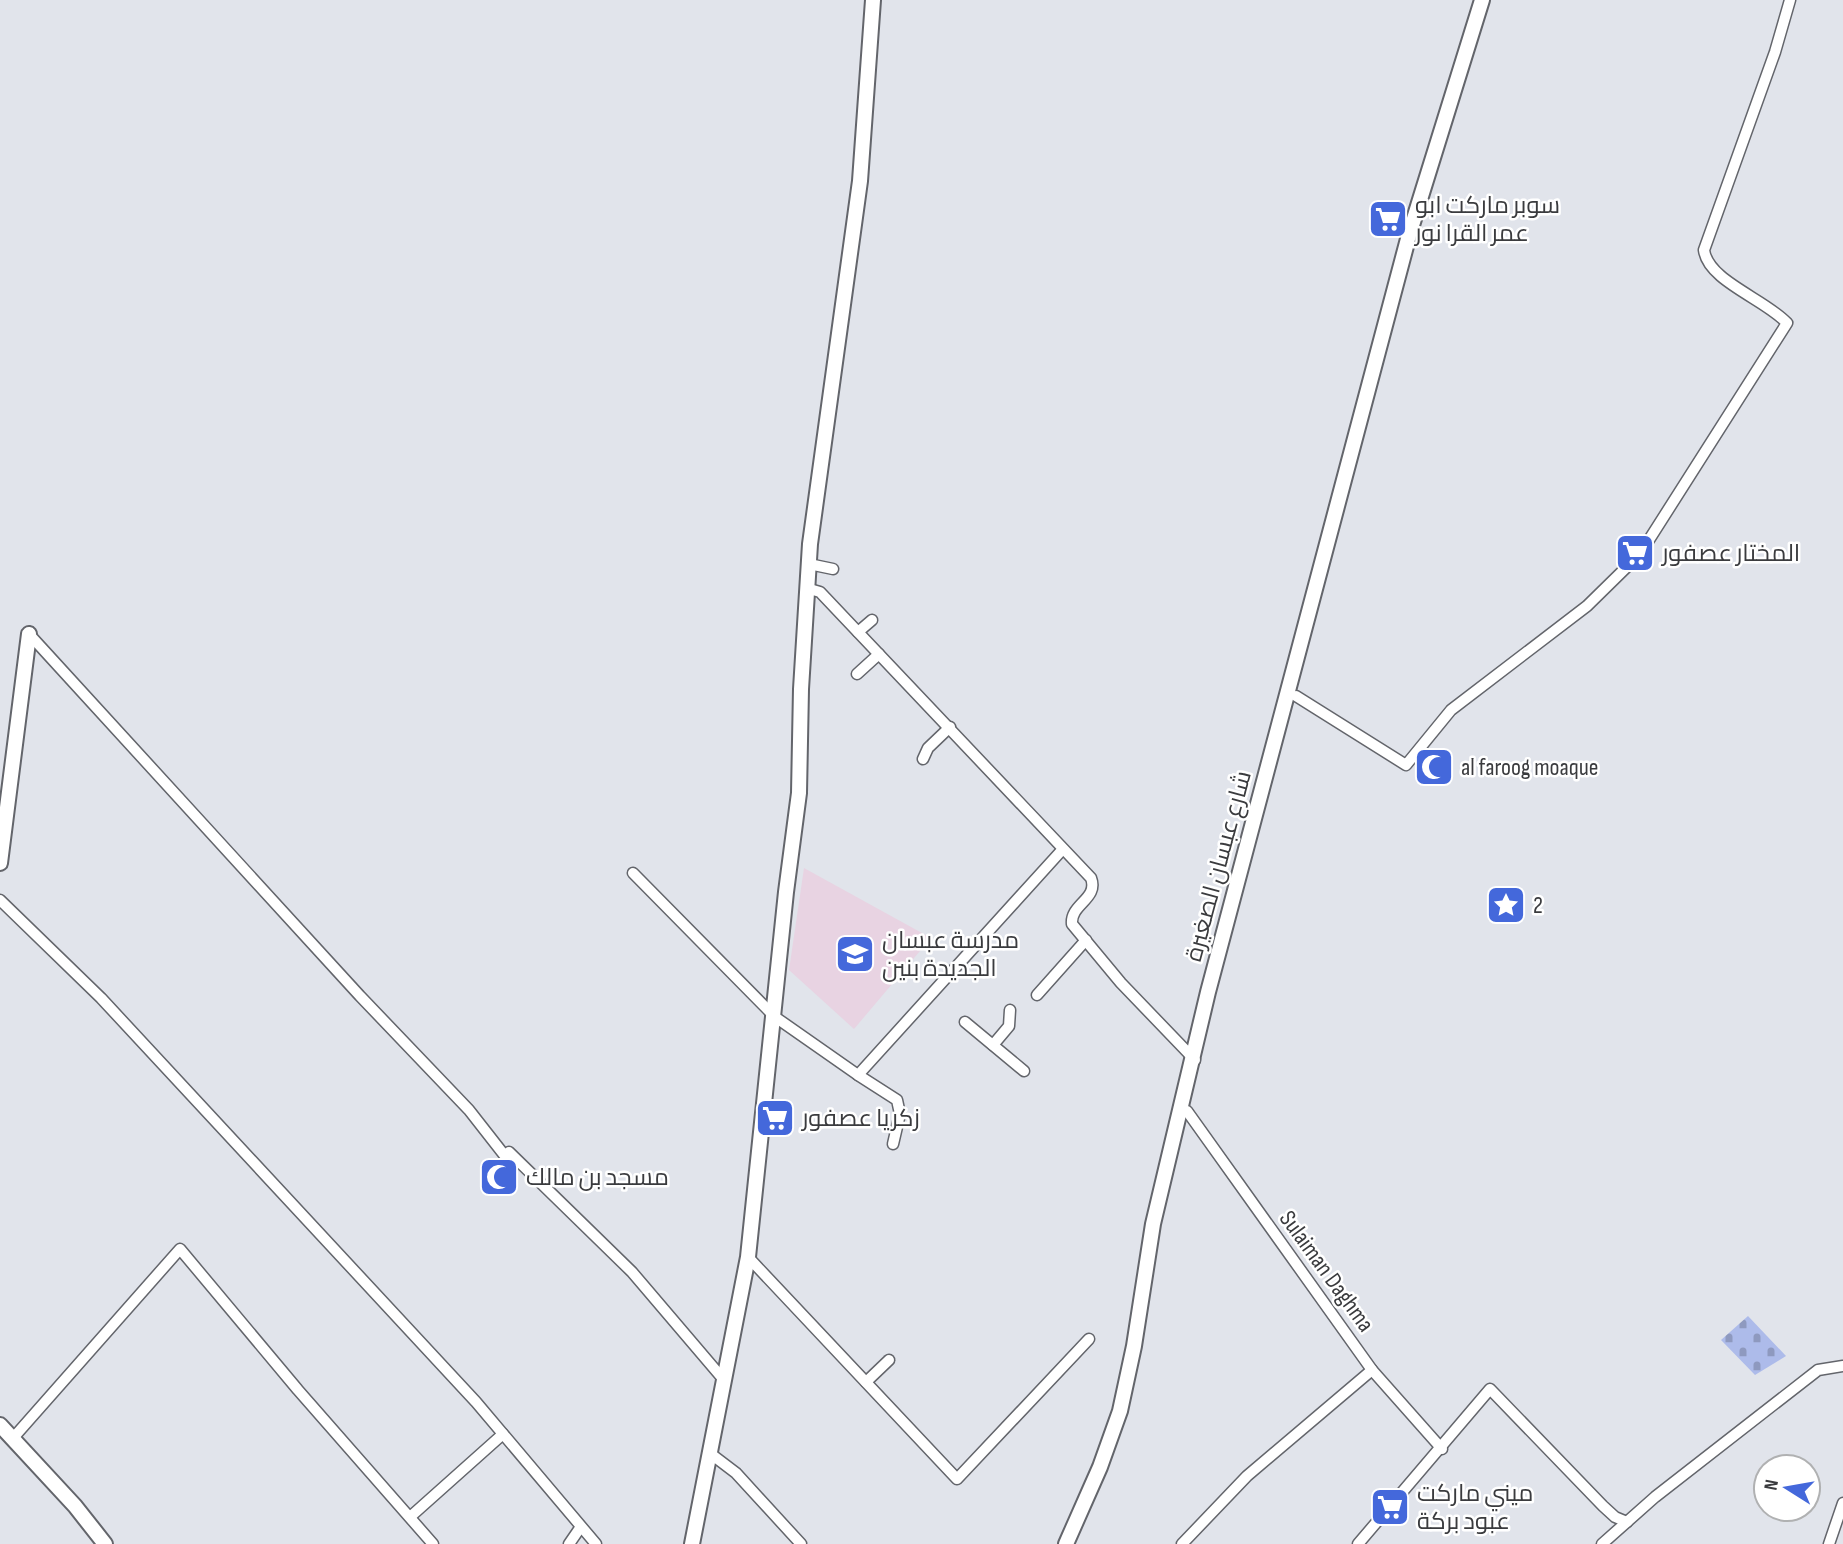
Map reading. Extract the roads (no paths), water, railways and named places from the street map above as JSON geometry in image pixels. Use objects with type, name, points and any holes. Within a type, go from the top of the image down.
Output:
[{"type":"street","points":[[692,1544],[748,1257],[786,892],[799,793],[806,587],[860,181],[873,0]]},
{"type":"street","name":"شارع عبسان الصغيرة","points":[[1074,1544],[1111,1465],[1133,1379],[1166,1194],[1187,1111],[1195,1060],[1296,696],[1422,200],[1482,0]]},
{"type":"street","points":[[1296,696],[1406,765],[1451,710],[1587,606],[1650,543],[1787,323],[1759,299],[1717,275],[1706,264],[1704,250],[1775,52],[1790,0]]},
{"type":"street","name":"شارع عبسان الصغيرة","points":[[1066,1544],[1100,1468],[1120,1411],[1134,1346],[1153,1224],[1409,235],[1422,200]]},
{"type":"street","points":[[809,564],[833,569]]},
{"type":"street","points":[[806,587],[820,592],[950,727],[1093,882],[1091,894],[1071,918],[1075,928],[1121,983],[1195,1060]]},
{"type":"street","points":[[858,632],[872,620]]},
{"type":"street","points":[[0,863],[29,634]]},
{"type":"street","points":[[29,634],[360,996],[461,1101],[505,1156],[509,1152],[632,1272],[724,1380]]},
{"type":"street","points":[[857,674],[879,654]]},
{"type":"street","points":[[923,759],[928,748],[950,727]]},
{"type":"street","points":[[858,1075],[1062,850]]},
{"type":"street","points":[[633,873],[775,1017],[897,1100],[900,1114],[893,1144]]},
{"type":"street","points":[[0,900],[101,998],[476,1402],[596,1544]]},
{"type":"street","points":[[1037,995],[1086,940]]},
{"type":"street","points":[[993,1045],[1009,1026],[1010,1010]]},
{"type":"street","points":[[965,1022],[1024,1071]]},
{"type":"street","name":"Sulaiman Daghma","points":[[1187,1111],[1372,1370],[1442,1449]]},
{"type":"street","points":[[14,1437],[180,1249],[433,1544]]},
{"type":"street","points":[[748,1257],[957,1479],[1089,1339]]},
{"type":"street","points":[[866,1382],[890,1360]]},
{"type":"street","points":[[1602,1544],[1818,1370],[1843,1366]]},
{"type":"street","points":[[1182,1544],[1247,1476],[1372,1370]]},
{"type":"street","points":[[1358,1544],[1490,1390],[1603,1506],[1615,1517],[1627,1522]]},
{"type":"street","points":[[0,1425],[14,1437],[105,1544]]},
{"type":"street","points":[[410,1517],[503,1434]]},
{"type":"street","points":[[711,1454],[736,1473],[801,1544]]},
{"type":"street","points":[[1829,1544],[1843,1503]]},
{"type":"street","points":[[569,1544],[580,1528]]},
{"type":"place","name":"سوبر ماركت ابو عمر القرا نور","points":[[1388,219]]},
{"type":"place","name":"المختار عصفور","points":[[1635,553]]},
{"type":"place","name":"al faroog moaque","points":[[1434,767]]},
{"type":"place","name":"2","points":[[1506,905]]},
{"type":"place","name":"مدرسة عبسان الجديدة بنين","points":[[855,954]]},
{"type":"place","name":"زكريا عصفور","points":[[775,1118]]},
{"type":"place","name":"مسجد بن مالك","points":[[499,1177]]},
{"type":"place","name":"ميني ماركت عبود بركة","points":[[1390,1507]]}]
